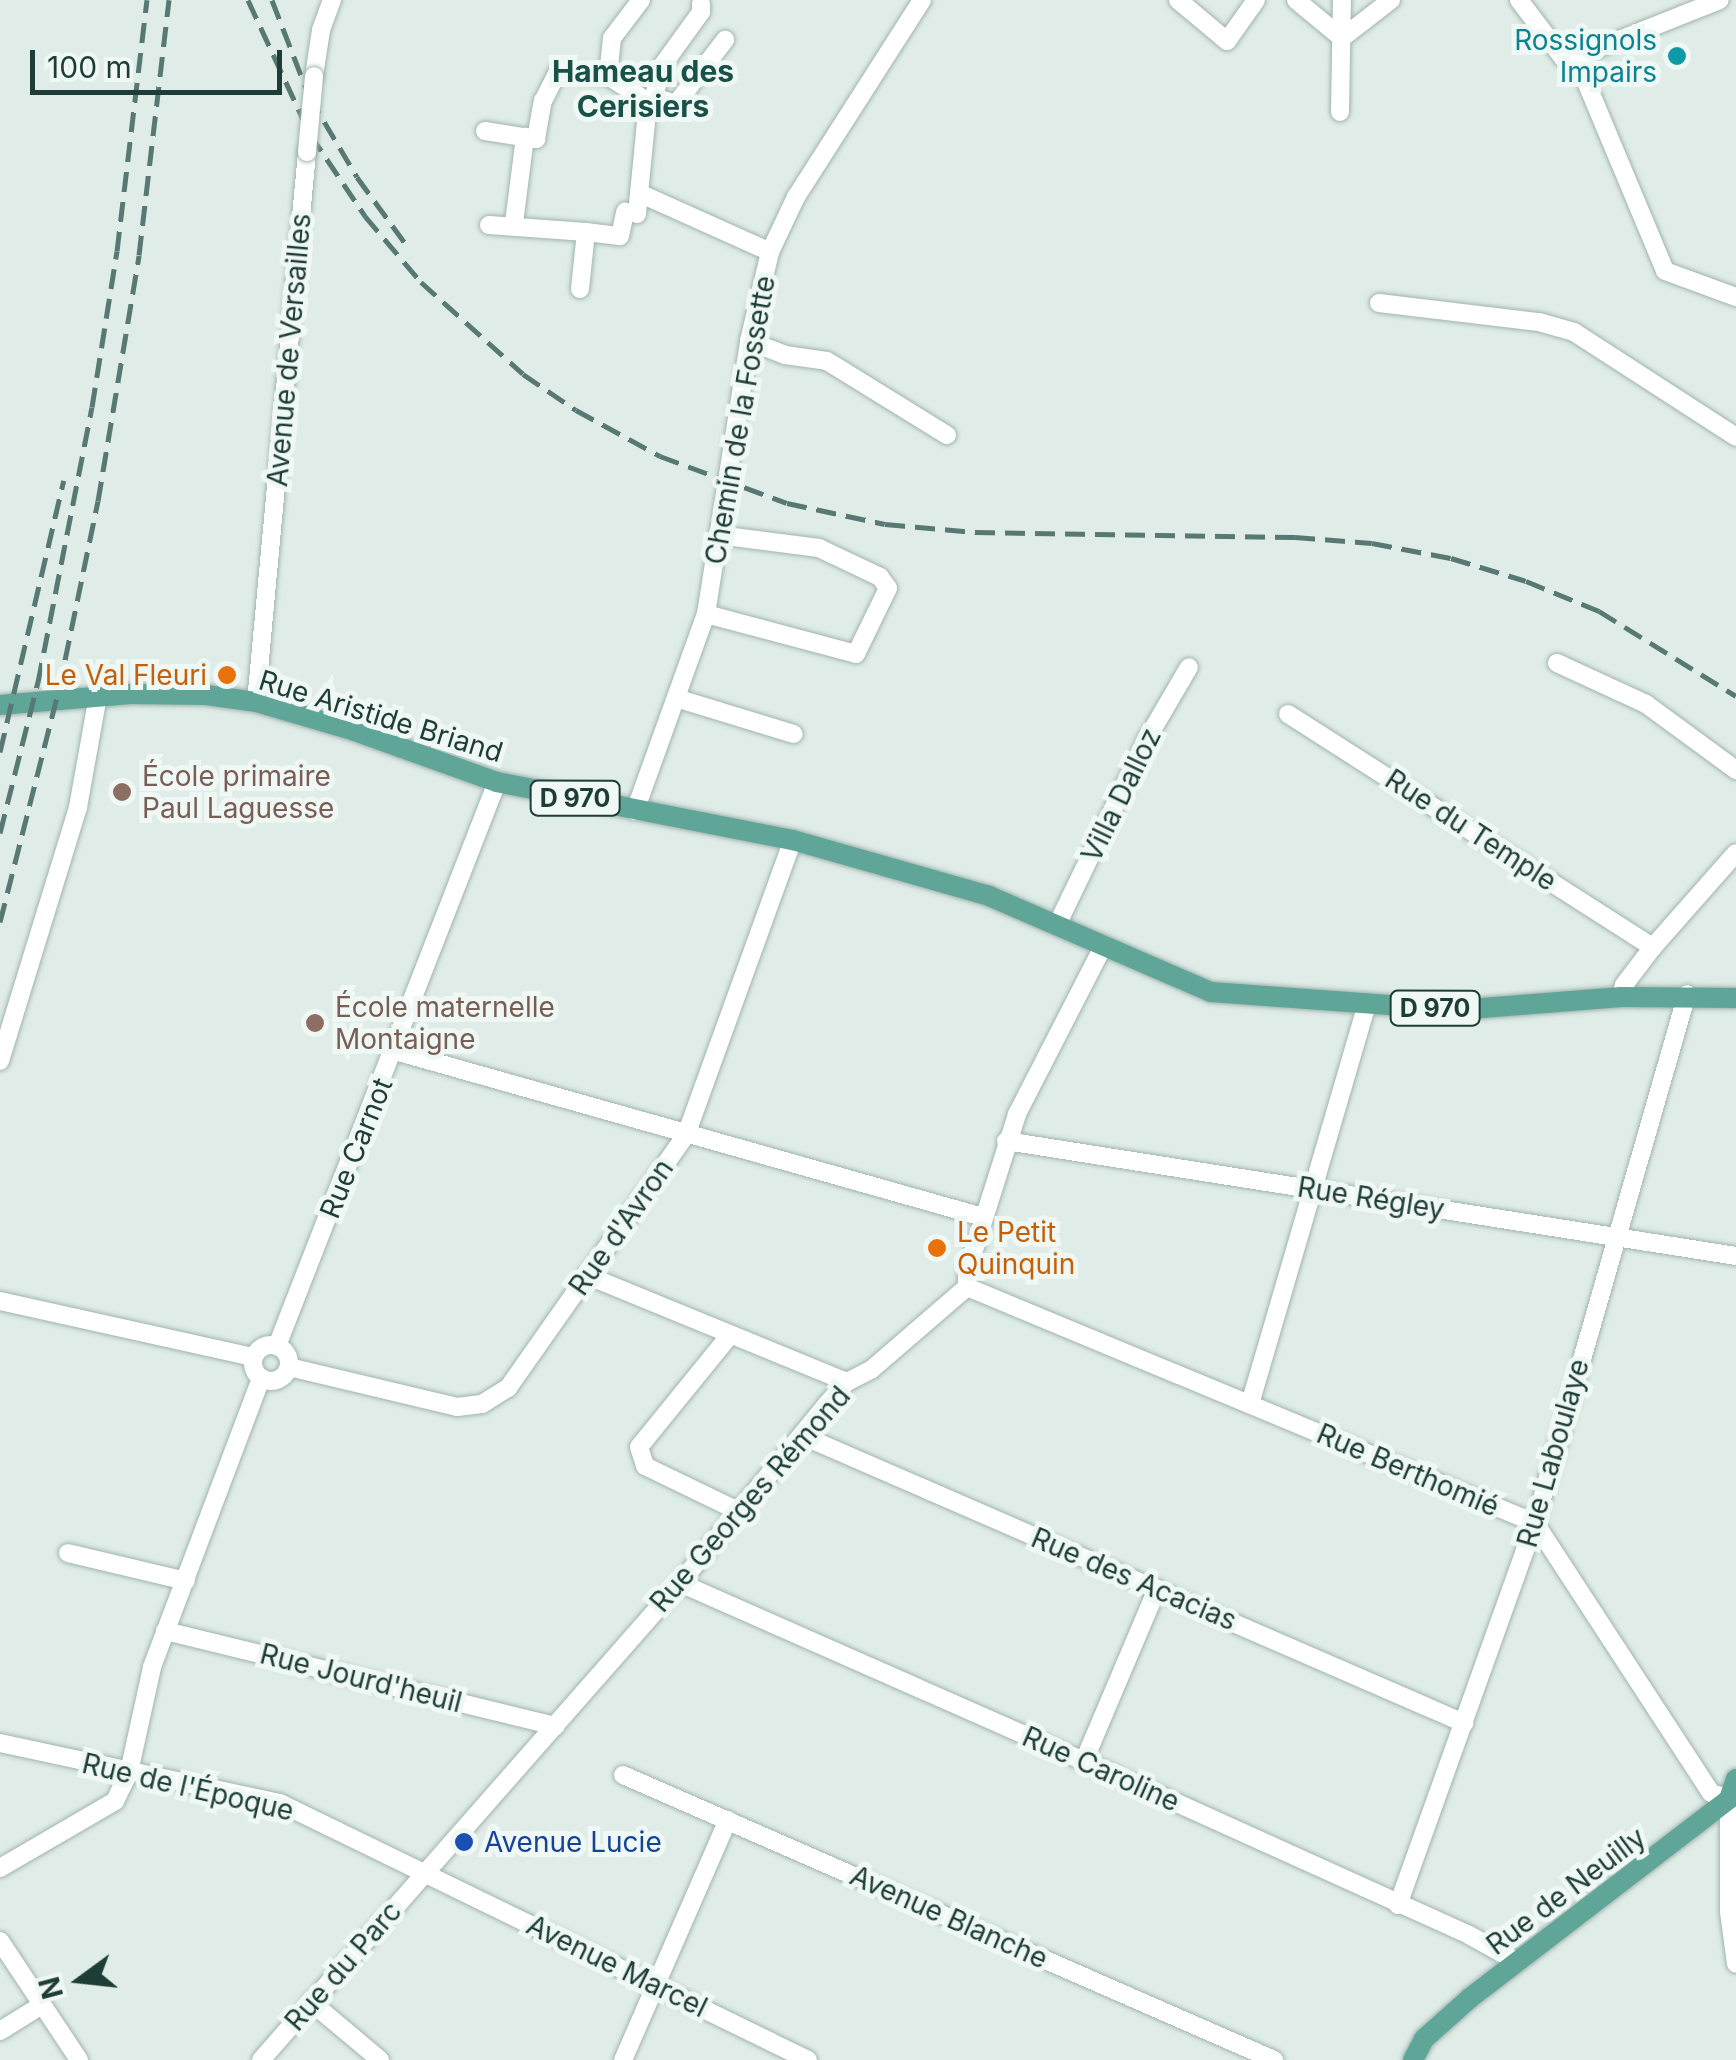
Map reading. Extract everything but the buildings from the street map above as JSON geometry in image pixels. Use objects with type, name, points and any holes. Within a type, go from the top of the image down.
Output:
[{"type":"main road","name":"Rue Aristide Briand","points":[[0,705],[168,694],[256,702],[349,728],[497,782],[793,840],[989,896],[1211,992],[1366,1004]]},
{"type":"main road","name":"D 970","points":[[1366,1004],[1457,1010],[1688,994],[1736,998]]},
{"type":"main road","name":"Rue de Neuilly","points":[[1412,2060],[1424,2039],[1734,1793]]},
{"type":"main road","points":[[1427,2060],[1438,2028]]},
{"type":"street","name":"Avenue de Versailles","points":[[256,702],[314,76],[321,30],[332,0]]},
{"type":"street","points":[[608,76],[612,38],[642,0]]},
{"type":"street","name":"Chemin de la Fossette","points":[[635,811],[706,614],[749,341],[770,252],[796,198],[922,0]]},
{"type":"street","points":[[1178,0],[1227,41],[1256,0]]},
{"type":"street","points":[[1296,0],[1342,38]]},
{"type":"street","points":[[1340,112],[1342,0]]},
{"type":"street","points":[[1342,38],[1392,0]]},
{"type":"street","points":[[1519,0],[1563,58],[1578,65],[1665,271],[1736,296]]},
{"type":"street","points":[[1578,65],[1584,54],[1720,0]]},
{"type":"street","points":[[514,224],[620,236],[639,194],[651,99],[662,66],[701,12],[699,1]]},
{"type":"street","points":[[485,131],[536,139],[543,101],[558,72],[608,76],[651,99],[676,104],[725,40]]},
{"type":"street","points":[[489,225],[514,228],[525,137]]},
{"type":"street","points":[[639,194],[770,252]]},
{"type":"street","points":[[580,288],[586,232]]},
{"type":"street","points":[[1379,304],[1539,322],[1574,332],[1736,437]]},
{"type":"street","points":[[749,341],[785,356],[827,361],[947,436]]},
{"type":"street","points":[[706,614],[856,654],[888,588],[880,577],[818,548],[718,536]]},
{"type":"street","points":[[1558,663],[1646,704],[1736,770]]},
{"type":"street","name":"Villa Dalloz","points":[[1057,925],[1147,739],[1188,667]]},
{"type":"street","points":[[0,1062],[78,808],[98,696]]},
{"type":"street","points":[[676,698],[794,734]]},
{"type":"street","name":"Rue du Temple","points":[[1288,714],[1653,946]]},
{"type":"street","name":"Rue Carnot","points":[[277,1346],[497,782]]},
{"type":"street","name":"Rue d'Avron","points":[[289,1367],[458,1407],[482,1404],[508,1388],[686,1135],[793,840]]},
{"type":"street","points":[[1621,997],[1624,985],[1653,946],[1736,854]]},
{"type":"street","points":[[966,1287],[1006,1141],[1104,946]]},
{"type":"street","name":"Rue Laboulaye","points":[[1398,1905],[1534,1523],[1688,994]]},
{"type":"street","points":[[1250,1404],[1366,1004]]},
{"type":"street","points":[[395,1051],[983,1218]]},
{"type":"street","name":"Rue Régley","points":[[1006,1141],[1736,1256]]},
{"type":"street","points":[[586,1275],[847,1382]]},
{"type":"street","name":"Rue Berthomié","points":[[966,1287],[1534,1523],[1711,1793],[1734,1793]]},
{"type":"street","name":"Rue Georges Rémond","points":[[425,1872],[680,1583],[847,1382],[872,1369],[966,1287]]},
{"type":"street","points":[[0,1301],[254,1357]]},
{"type":"street","points":[[730,1335],[640,1447],[645,1466],[740,1512]]},
{"type":"street","points":[[277,1346],[288,1356],[289,1367],[278,1380],[261,1378],[254,1369],[254,1357],[260,1348],[277,1346]]},
{"type":"street","points":[[0,1868],[116,1802],[129,1772],[138,1715],[166,1630],[261,1378]]},
{"type":"street","name":"Rue des Acacias","points":[[803,1436],[1464,1723]]},
{"type":"street","points":[[68,1553],[186,1581]]},
{"type":"street","name":"Rue Caroline","points":[[680,1583],[1084,1760],[1518,1962]]},
{"type":"street","points":[[1084,1760],[1157,1589]]},
{"type":"street","name":"Rue Jourd'heuil","points":[[166,1630],[556,1726]]},
{"type":"street","name":"Rue de l'Époque","points":[[0,1743],[280,1803],[425,1872]]},
{"type":"street","name":"Avenue Blanche","points":[[623,1775],[1274,2060]]},
{"type":"street","points":[[1734,1793],[1730,1912],[1736,1964]]},
{"type":"street","points":[[623,2060],[728,1820]]},
{"type":"street","name":"Avenue Marcel","points":[[425,1872],[808,2060]]},
{"type":"street","name":"Rue du Parc","points":[[261,2060],[425,1872]]},
{"type":"street","points":[[0,1941],[78,2060]]},
{"type":"street","points":[[311,2002],[380,2060]]},
{"type":"street","points":[[0,2031],[42,2004]]},
{"type":"railway","points":[[0,833],[38,682],[92,407],[117,251],[147,0]]},
{"type":"railway","points":[[0,922],[59,689],[98,501],[139,255],[169,0]]},
{"type":"railway","points":[[248,0],[310,134],[365,216],[421,282],[523,374],[576,410],[660,456],[787,503],[885,524],[975,532],[1295,537],[1372,543],[1451,558],[1526,581],[1599,611],[1736,696]]},
{"type":"railway","points":[[272,0],[309,96],[357,177],[405,243]]},
{"type":"railway","points":[[0,752],[64,480]]},
{"type":"place","name":"Rossignols Impairs","points":[[1677,56]]},
{"type":"place","name":"Le Val Fleuri","points":[[227,675]]},
{"type":"place","name":"École primaire Paul Laguesse","points":[[122,792]]},
{"type":"place","name":"École maternelle Montaigne","points":[[315,1023]]},
{"type":"place","name":"Le Petit Quinquin","points":[[937,1248]]},
{"type":"place","name":"Avenue Lucie","points":[[464,1842]]},
{"type":"district","name":"Hameau des Cerisiers","points":[[643,88]]}]
